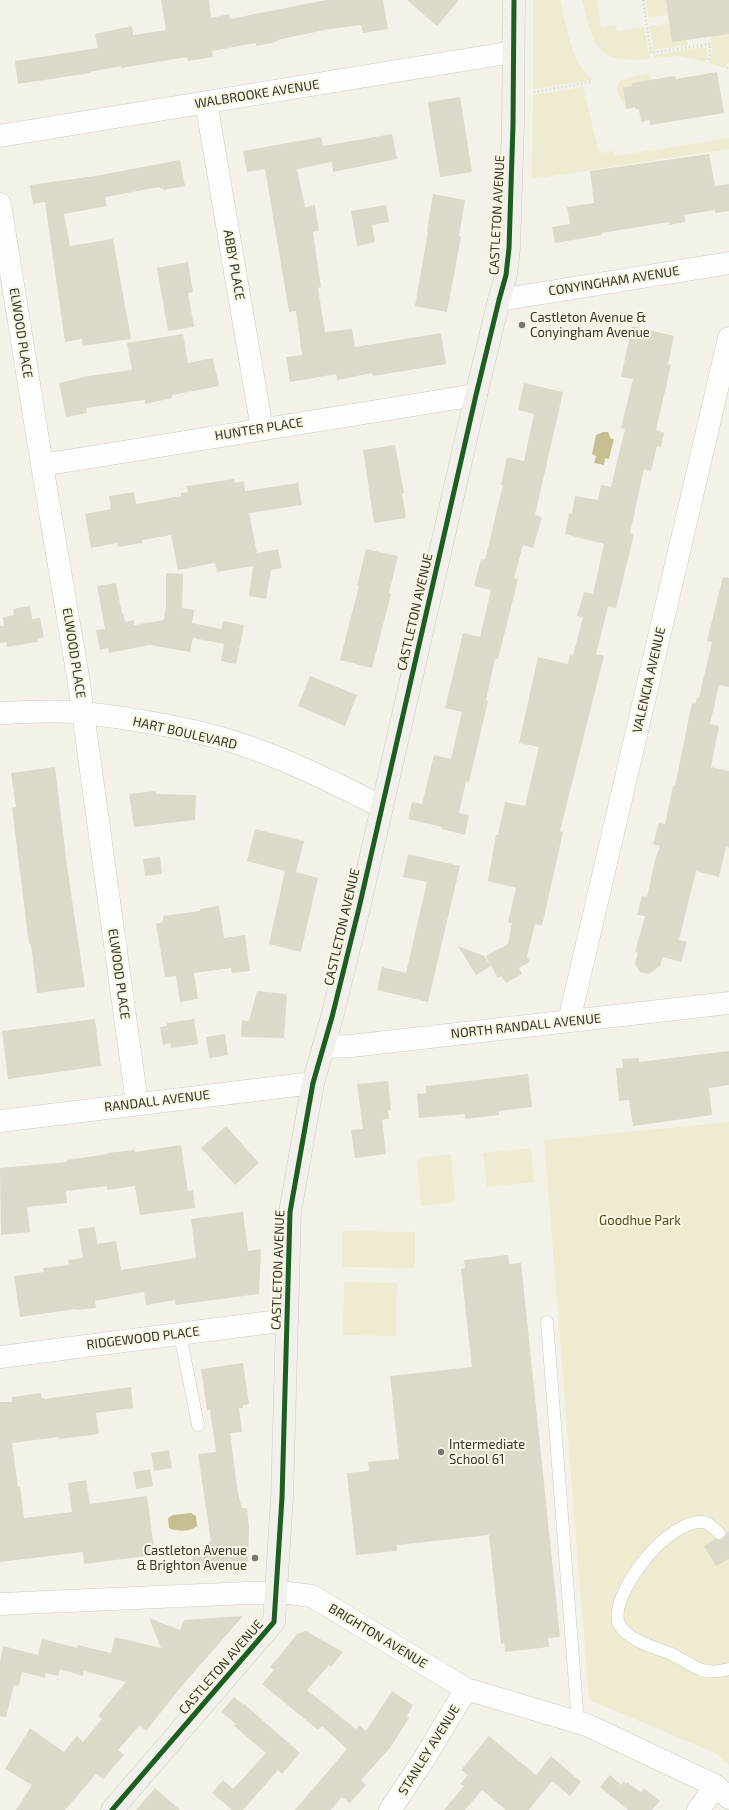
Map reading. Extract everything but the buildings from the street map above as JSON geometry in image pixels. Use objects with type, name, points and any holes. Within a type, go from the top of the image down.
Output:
[{"type":"street","name":"CASTLETON AVENUE","points":[[112,1810],[274,1622],[282,1498],[290,1212],[314,1083],[359,908],[476,395],[506,275],[509,248],[514,0]]},
{"type":"street","name":"WALBROOKE AVENUE","points":[[0,136],[513,52]]},
{"type":"street","name":"ABBY PLACE","points":[[206,102],[262,429]]},
{"type":"street","name":"ELWOOD PLACE","points":[[0,204],[84,713],[137,1103]]},
{"type":"street","name":"CONYINGHAM AVENUE","points":[[499,300],[729,263]]},
{"type":"street","name":"VALENCIA AVENUE","points":[[570,1021],[729,338]]},
{"type":"street","name":"HUNTER PLACE","points":[[42,465],[476,395]]},
{"type":"street","name":"HART BOULEVARD","points":[[0,713],[84,713],[167,726],[234,742],[322,778],[382,807]]},
{"type":"street","name":"NORTH RANDALL AVENUE","points":[[324,1046],[359,1045],[729,1003]]},
{"type":"street","name":"RANDALL AVENUE","points":[[0,1120],[314,1083]]},
{"type":"street","name":"RIDGEWOOD PLACE","points":[[0,1357],[287,1320]]},
{"type":"street","name":"BRIGHTON AVENUE","points":[[0,1604],[240,1593],[276,1593],[312,1596],[466,1689],[578,1723],[722,1792]]},
{"type":"street","name":"STANLEY AVENUE","points":[[390,1810],[424,1759],[466,1689]]},
{"type":"street","points":[[698,1810],[722,1792]]},
{"type":"lane","points":[[547,1322],[578,1723]]},
{"type":"lane","points":[[180,1334],[198,1425]]},
{"type":"lane","points":[[718,1533],[707,1523],[695,1522],[685,1525],[671,1533],[652,1551],[638,1568],[625,1590],[619,1609],[619,1624],[627,1635],[702,1670],[717,1672],[729,1670]]},
{"type":"path","points":[[643,0],[651,53],[710,44],[709,60]]},
{"type":"path","points":[[532,92],[592,82]]},
{"type":"green space","points":[[533,0],[560,0],[575,55],[586,74],[594,80],[533,89]]},
{"type":"green space","points":[[582,0],[597,0],[601,27],[616,25],[617,31],[644,27],[650,59],[631,60],[617,58],[607,55],[600,49],[594,40]]},
{"type":"green space","points":[[646,0],[666,0],[668,15],[649,18]]},
{"type":"green space","points":[[669,23],[672,42],[687,40],[688,45],[653,50],[650,26]]},
{"type":"green space","points":[[729,34],[729,62],[724,68],[710,63],[712,49],[711,36]]},
{"type":"green space","points":[[702,47],[707,49],[706,62],[679,56],[654,58],[654,55]]},
{"type":"green space","points":[[650,73],[651,80],[632,83],[632,86],[623,87],[626,109],[617,91],[619,81]]},
{"type":"green space","points":[[583,87],[599,153],[613,151],[615,156],[729,138],[729,149],[532,179],[533,95]]},
{"type":"green space","name":"Goodhue Park","points":[[729,1122],[729,1765],[715,1753],[589,1700],[544,1140]]},
{"type":"green space","points":[[531,1148],[534,1182],[487,1187],[483,1153]]},
{"type":"green space","points":[[451,1154],[455,1202],[421,1206],[417,1158]]},
{"type":"green space","points":[[342,1231],[415,1232],[415,1268],[342,1267]]},
{"type":"green space","points":[[344,1282],[397,1283],[396,1336],[343,1335]]},
{"type":"shaded area","points":[[603,432],[608,432],[611,439],[614,439],[609,459],[605,458],[604,465],[594,463],[596,456],[592,454],[596,435]]},
{"type":"shaded area","points":[[191,1513],[196,1516],[197,1526],[183,1531],[169,1528],[168,1518],[173,1515]]},
{"type":"cycle path","points":[[112,1810],[274,1622],[282,1498],[290,1212],[313,1083],[332,1017],[359,908],[476,395],[506,275],[509,248],[513,125],[514,0]]},
{"type":"place","name":"Castleton Avenue & Conyingham Avenue","points":[[522,325]]},
{"type":"place","name":"Intermediate School 61","points":[[441,1452]]},
{"type":"place","name":"Castleton Avenue & Brighton Avenue","points":[[255,1558]]}]
